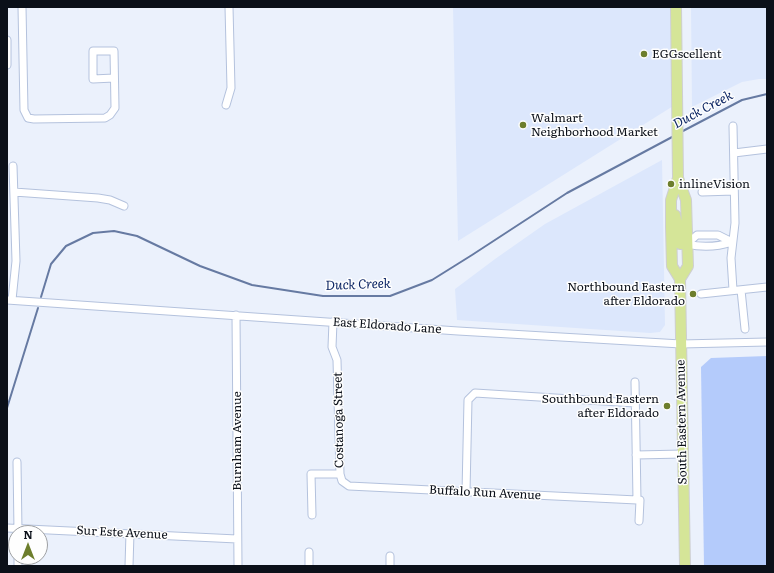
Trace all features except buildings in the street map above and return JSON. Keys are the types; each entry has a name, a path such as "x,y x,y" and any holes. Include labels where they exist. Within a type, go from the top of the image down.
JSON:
{"main road":[{"name":"South Eastern Avenue","path":"676,7 678,178 671,200 672,266 680,279 685,566"},
{"name":"South Eastern Avenue","path":"678,178 686,200 688,266 680,279"},
{"path":"671,200 678,227 679,242 680,244 687,244"}],"street":[{"path":"22,7 24,110 28,118 105,118 110,115 115,108 114,51 93,51 93,78 114,78"},
{"path":"226,105 231,88 229,7"},
{"path":"7,40 7,65"},
{"path":"733,126 734,223 731,258 745,329"},
{"path":"734,153 767,149"},
{"path":"9,300 16,261 13,166"},
{"path":"702,192 734,191"},
{"path":"14,192 98,198 110,200 124,206"},
{"path":"687,244 698,235 718,235 732,242"},
{"path":"687,244 697,246 718,246 732,242"},
{"path":"701,294 767,287"},
{"name":"East Eldorado Lane","path":"9,300 458,331 681,344 767,342"},
{"name":"Burnham Avenue","path":"236,315 238,566"},
{"name":"Costanoga Street","path":"312,515 311,474 340,474 337,360 332,347 333,322"},
{"path":"635,382 637,500 640,500 639,521"},
{"path":"466,492 468,400 475,393 636,403"},
{"path":"636,455 683,454"},
{"path":"17,462 18,525"},
{"name":"Buffalo Run Avenue","path":"340,474 342,481 349,486 637,500"},
{"name":"Sur Este Avenue","path":"48,532 130,533 237,539"},
{"path":"129,566 130,533"},
{"path":"309,552 309,566"},
{"path":"390,556 390,566"}],"shaded area":[{"path":"453,7 676,7 678,103 458,241"},
{"path":"691,7 767,7 767,79 742,82 692,107"},
{"path":"662,160 665,325 660,332 650,333 457,320 455,289 545,224"},
{"path":"767,356 767,566 704,566 701,367 711,358"}],"waterway":[{"name":"Duck Creek","path":"681,132 742,100 767,94"},
{"name":"Duck Creek","path":"41,297 51,264 66,246 93,233 114,231 137,236 200,266 252,285 323,296 390,296 432,280 567,193 674,136"},
{"name":"Duck Creek","path":"7,408 38,308"}],"place":[{"name":"EGGscellent","path":"644,54"},
{"name":"Walmart Neighborhood Market","path":"523,125"},
{"name":"inlineVision","path":"671,184"},
{"name":"Northbound Eastern after Eldorado","path":"693,294"},
{"name":"Southbound Eastern after Eldorado","path":"667,406"}]}
